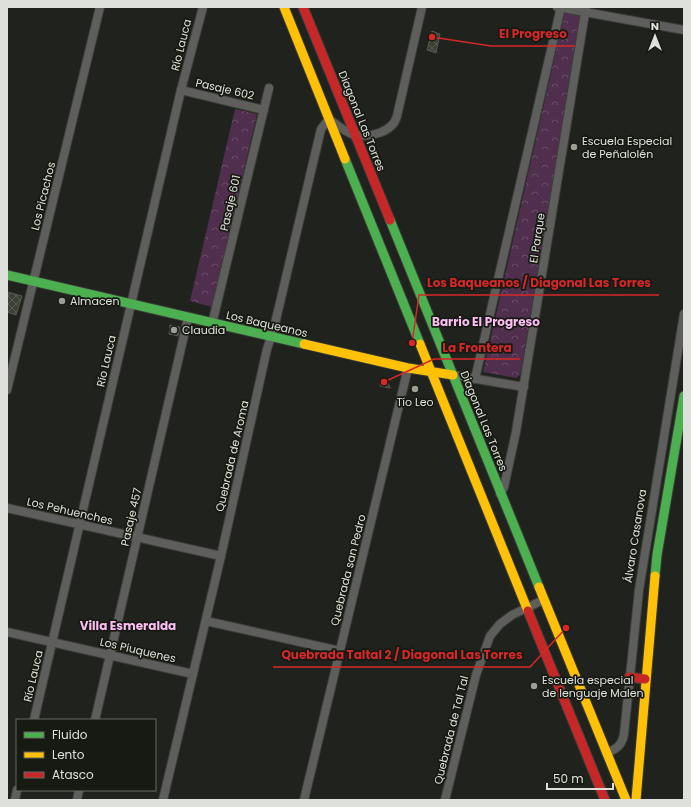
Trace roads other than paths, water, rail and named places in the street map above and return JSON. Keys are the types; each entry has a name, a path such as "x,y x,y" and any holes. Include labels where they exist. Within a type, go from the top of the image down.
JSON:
{"main road":[{"name":"Diagonal Las Torres","path":"303,7 543,600 626,800"},
{"path":"285,9 606,800"},
{"name":"Los Baqueanos","path":"7,275 212,324 408,368 453,375"},
{"path":"636,800 657,555 684,396"},
{"path":"629,677 646,679"}],"street":[{"name":"Los Picachos","path":"7,390 100,7"},
{"name":"Río Lauca","path":"34,719 181,90 202,7"},
{"path":"285,9 294,7"},
{"path":"329,119 354,135 383,131 396,121 422,7"},
{"path":"475,379 559,7 585,10 684,30"},
{"name":"El Parque","path":"500,494 506,480 524,386 585,10"},
{"name":"Pasaje 601","path":"212,324 269,88"},
{"name":"Pasaje 602","path":"181,90 264,110"},
{"name":"Quebrada de Aroma","path":"163,800 206,621 271,337 322,129 329,119"},
{"name":"Álvaro Casanova","path":"606,753 619,747 623,742 639,590 684,314"},
{"name":"Pasaje 457","path":"95,719 188,318"},
{"name":"Quebrada san Pedro","path":"304,800 408,368"},
{"name":"Los Baqueanos","path":"453,375 524,386"},
{"name":"Los Pehuenches","path":"7,508 221,556"},
{"name":"Quebrada de Tal Tal","path":"445,800 482,655 490,636 500,624 512,615 543,600"},
{"path":"206,621 340,651"},
{"name":"Los Piuquenes","path":"7,632 193,674"}],"place":[{"name":"El Progreso","path":"432,37"},
{"name":"Escuela Especial de Peñalolén","path":"574,147"},
{"name":"Almacen","path":"62,301"},
{"name":"Claudia","path":"174,330"},
{"name":"Los Baqueanos / Diagonal Las Torres","path":"412,343"},
{"name":"La Frontera","path":"384,382"},
{"name":"Tío Leo","path":"415,389"},
{"name":"Quebrada Taltal 2 / Diagonal Las Torres","path":"566,628"},
{"name":"Escuela especial de lenguaje Malen","path":"534,686"}],"district":[{"name":"Barrio El Progreso","path":"486,322"},
{"name":"Villa Esmeralda","path":"128,626"}]}
